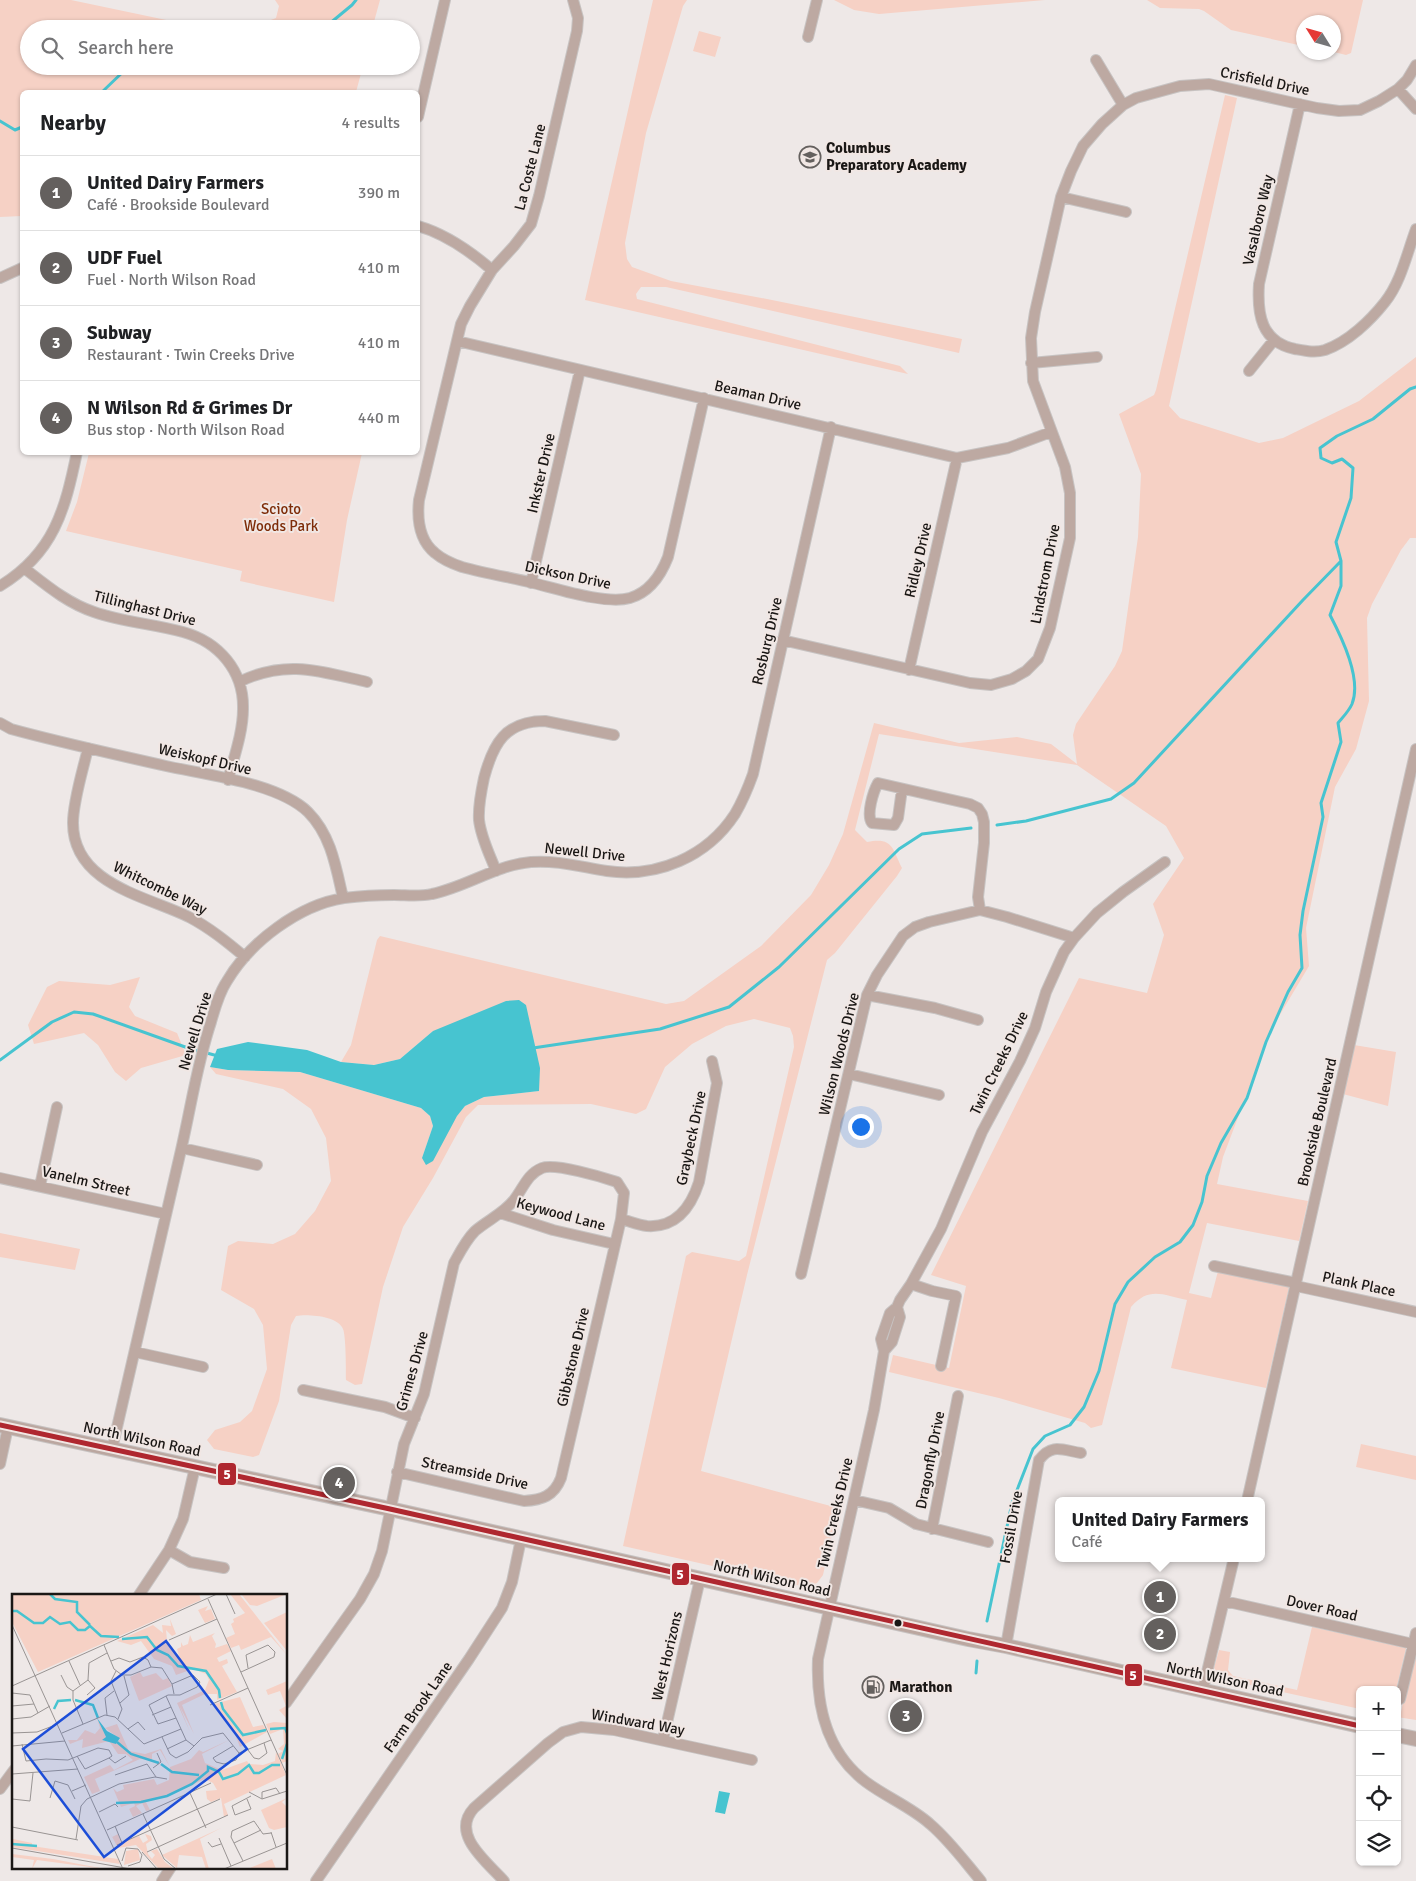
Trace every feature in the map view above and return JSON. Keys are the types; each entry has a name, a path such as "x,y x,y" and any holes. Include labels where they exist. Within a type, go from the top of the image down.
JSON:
{"main road":[{"name":"North Wilson Road","path":"4,1426 1006,1646 1356,1725"},
{"path":"1401,1736 1416,1739"}],"street":[{"path":"420,108 445,0"},
{"name":"La Coste Lane","path":"420,527 418,514 419,500 461,324 492,270 531,224 540,196 577,31 578,18 573,0"},
{"path":"808,37 817,0"},
{"path":"1096,60 1123,105"},
{"path":"1416,65 1407,80 1398,89 1416,109"},
{"name":"Crisfield Drive","path":"1123,105 1136,98 1180,86 1209,84 1339,111 1360,110 1398,89"},
{"name":"Vasalboro Way","path":"1274,340 1265,328 1257,305 1259,284 1300,104"},
{"name":"Lindstrom Drive","path":"782,640 970,684 991,685 1012,679 1026,671 1038,658 1050,628 1070,538 1070,493 1065,467 1033,381 1031,338 1061,197 1070,171 1083,146 1102,124 1123,105"},
{"path":"1061,197 1126,212"},
{"path":"420,227 435,231 472,254 492,270"},
{"path":"1249,371 1274,340 1288,348 1307,352 1326,350 1343,341 1370,318 1390,295 1416,229"},
{"path":"0,278 20,269"},
{"name":"Beaman Drive","path":"457,342 831,427 957,458 1008,448 1051,432"},
{"path":"1031,363 1097,357"},
{"name":"Inkster Drive","path":"531,582 580,370"},
{"name":"Dickson Drive","path":"420,527 425,542 434,552 447,561 460,566 602,599 630,598 644,592 654,583 668,557 704,398"},
{"name":"Rosburg Drive","path":"703,848 734,815 745,796 753,774 831,427"},
{"path":"0,586 24,568 45,544 56,526 65,506 76,455"},
{"name":"Ridley Drive","path":"909,670 957,458"},
{"name":"Tillinghast Drive","path":"24,568 59,595 95,612 183,632 212,644 228,661 239,682 243,710 228,780"},
{"path":"239,682 263,671 289,668 317,670 367,682"},
{"path":"496,871 482,832 479,806 488,763 496,744 516,727 535,721 545,721 614,735"},
{"name":"Weiskopf Drive","path":"0,723 11,729 274,791 290,798 310,814 320,827 330,846 343,898"},
{"name":"Whitcombe Way","path":"88,748 73,823 80,854 90,868 116,886 190,918 223,938 245,957"},
{"name":"Brookside Boulevard","path":"1248,1497 1415,756"},
{"path":"902,789 898,818 894,825 872,823 869,817 874,790 878,783 970,804 978,808 982,814 984,842 978,897 980,910"},
{"name":"Newell Drive","path":"112,1449 182,1148 200,1060 214,1010 226,981 265,936 315,906 343,898 431,894 470,882 496,871 530,862 560,862 626,873 648,871 665,868 682,861 703,848"},
{"name":"Twin Creeks Drive","path":"981,1881 941,1833 929,1822 867,1783 855,1772 830,1739 822,1719 817,1681 818,1659 854,1500 884,1351 892,1342 900,1317 897,1307 900,1300 911,1284 941,1229 982,1132 1020,1061 1038,1020 1046,992 1064,952 1074,938 1097,914 1123,892 1165,862"},
{"name":"Wilson Woods Drive","path":"801,1274 867,995 891,952 903,936 915,927 929,922 980,910 1074,938"},
{"path":"867,995 935,1008 978,1020"},
{"name":"Graybeck Drive","path":"621,1219 646,1226 660,1225 679,1217 694,1198 699,1182 718,1083 712,1060"},
{"path":"849,1074 939,1095"},
{"path":"40,1186 57,1107"},
{"path":"182,1148 257,1165"},
{"name":"Grimes Drive","path":"288,1700 360,1599 374,1574 382,1551 404,1444 424,1394 454,1263 464,1245 475,1231 500,1213 514,1199 533,1174 541,1168 552,1166 617,1182 624,1193 621,1219"},
{"name":"Vanelm Street","path":"0,1178 166,1214"},
{"name":"Keywood Lane","path":"500,1213 554,1230 614,1244"},
{"name":"Gibbstone Drive","path":"547,1497 555,1489 561,1478 621,1219"},
{"name":"Plank Place","path":"1214,1266 1416,1312"},
{"path":"911,1284 956,1296 941,1366"},
{"path":"135,1352 203,1367"},
{"path":"303,1390 385,1407 415,1418"},
{"name":"Dragonfly Drive","path":"932,1529 958,1396"},
{"path":"0,1464 4,1426"},
{"name":"Fossil Drive","path":"1006,1646 1036,1467 1039,1460 1048,1450 1054,1448 1081,1453"},
{"path":"140,1594 170,1550 183,1519 195,1467"},
{"name":"Streamside Drive","path":"397,1472 524,1502 547,1497"},
{"path":"854,1500 889,1508 916,1524 988,1542"},
{"name":"Farm Brook Lane","path":"316,1881 464,1667 502,1608 512,1582 521,1539"},
{"path":"170,1550 190,1562 224,1568"},
{"path":"1203,1690 1233,1562"},
{"name":"West Horizons","path":"663,1740 700,1579"},
{"name":"Dover Road","path":"1224,1601 1413,1644"},
{"path":"1401,1695 1416,1633"},
{"name":"Windward Way","path":"504,1881 473,1847 466,1835 465,1822 468,1814 563,1732 581,1728 614,1730 752,1760"},
{"path":"0,1789 12,1773"},
{"path":"162,1881 170,1868"}],"green space":[{"path":"0,0 71,0 166,20 20,20 20,75 361,75 357,90 20,90 20,216 0,217"},
{"path":"275,0 380,0 374,20 271,20 276,18 279,6"},
{"path":"653,0 687,0 683,6 646,133 625,243 627,259 632,267 671,281 962,339 959,353 666,287 641,287 636,294 637,299 900,366 908,374 585,300"},
{"path":"834,0 1045,0 879,14 854,10"},
{"path":"1147,0 1363,0 1351,53 1346,55 1341,54 1341,15 1296,15 1296,44 1231,30 1199,9 1160,8"},
{"path":"699,31 721,37 715,57 693,51"},
{"path":"1225,95 1237,98 1169,406 1180,418 1259,443 1283,438 1359,401 1416,357 1416,538 1410,538 1401,550 1372,604 1367,618 1369,701 1356,749 1335,787 1306,928 1309,966 1272,1028 1223,1157 1217,1184 1308,1201 1299,1241 1207,1223 1189,1293 1211,1298 1218,1271 1289,1287 1266,1388 1171,1368 1187,1300 1163,1294 1144,1296 1131,1307 1102,1425 1091,1428 1085,1423 999,1398 889,1372 893,1355 949,1368 966,1286 931,1275 1079,978 1147,993 1164,935 1153,904 1184,858 1166,826 1077,765 879,734 855,830 867,842 882,841 891,846 902,868 835,953 827,960 747,1275 701,1471 838,1508 823,1575 817,1583 806,1587 623,1546 686,1256 692,1252 739,1261 746,1256 794,1047 790,1028 754,1019 726,1026 692,1044 665,1067 646,1109 636,1114 591,1104 478,1105 466,1117 433,1178 403,1227 383,1287 362,1384 355,1385 346,1380 345,1338 340,1325 335,1321 322,1317 296,1316 291,1325 279,1401 259,1455 253,1457 214,1449 207,1440 215,1430 240,1422 252,1411 267,1369 263,1325 254,1309 221,1290 228,1246 238,1241 273,1244 295,1234 315,1211 331,1181 326,1138 311,1109 283,1089 216,1074 210,1067 228,1070 300,1072 421,1108 430,1116 433,1126 422,1158 465,1106 484,1097 539,1091 433,1031 400,1059 374,1065 341,1062 351,1045 377,940 380,936 666,1004 684,1001 761,946 811,895 829,865 843,834 874,723 959,743 1017,737 1051,744 1077,764 1073,735 1076,724 1115,666 1122,651 1138,537 1141,474 1119,414 1154,395 1156,390"},
{"name":"Scioto Woods Park","path":"89,455 362,455 347,520 334,602 240,581 242,571 66,531 77,502"},
{"path":"140,977 129,1007 135,1016 177,1033 186,1055 141,1068 126,1081 115,1072 98,1045 84,1033 34,1044 28,1025 47,987 59,981 110,985"},
{"path":"1354,1045 1396,1052 1388,1106 1343,1094"},
{"path":"0,1233 80,1249 75,1270 0,1257"},
{"path":"1361,1444 1416,1456 1416,1480 1356,1467"},
{"path":"1312,1627 1406,1648 1397,1686 1356,1686 1356,1708 1223,1679 1214,1668 1219,1650 1230,1652 1228,1670 1233,1676 1297,1690"},
{"path":"1416,1644 1416,1720 1401,1718"}],"water":[{"path":"519,1000 526,1005 540,1068 539,1091 484,1097 465,1106 457,1116 433,1161 426,1165 422,1158 433,1126 430,1116 421,1108 300,1072 228,1070 210,1067 217,1049 248,1042 307,1050 341,1062 374,1065 400,1059 433,1031 506,1001"},
{"path":"719,1791 730,1793 725,1814 715,1812"}],"waterway":[{"path":"334,20 356,0"},
{"path":"104,90 120,75"},
{"path":"0,121 15,130 20,128"},
{"path":"987,1621 1012,1503 1033,1449 1045,1436 1070,1425 1084,1407 1099,1371 1115,1304 1128,1282 1155,1257 1180,1242 1193,1225 1202,1202 1207,1176 1221,1143 1247,1098 1266,1042 1288,992 1302,968 1300,935 1303,911 1323,817 1321,803 1341,742 1338,723 1351,707 1354,694 1353,671 1340,635 1330,615 1341,586 1341,561 1336,542 1351,498 1353,468 1342,459 1332,463 1321,458 1320,448 1337,436 1373,419 1410,389 1416,387"},
{"path":"997,825 1026,821 1111,799 1134,783 1341,561"},
{"path":"533,1048 660,1029 729,1007 779,967 899,849 922,834 971,828"},
{"path":"0,1060 52,1022 74,1012 93,1014 188,1048 218,1056"},
{"path":"976,1673 977,1661"}],"transit line":[{"name":"5","path":"0,1425 390,1509 1356,1725"}],"place":[{"name":"Columbus Preparatory Academy","path":"810,157"},
{"name":"N Wilson Rd & Grimes Dr","path":"339,1483"},
{"name":"United Dairy Farmers","path":"1160,1597"},
{"name":"UDF Fuel","path":"1160,1634"},
{"name":"Marathon","path":"873,1687"},
{"name":"Subway","path":"906,1716"}]}
